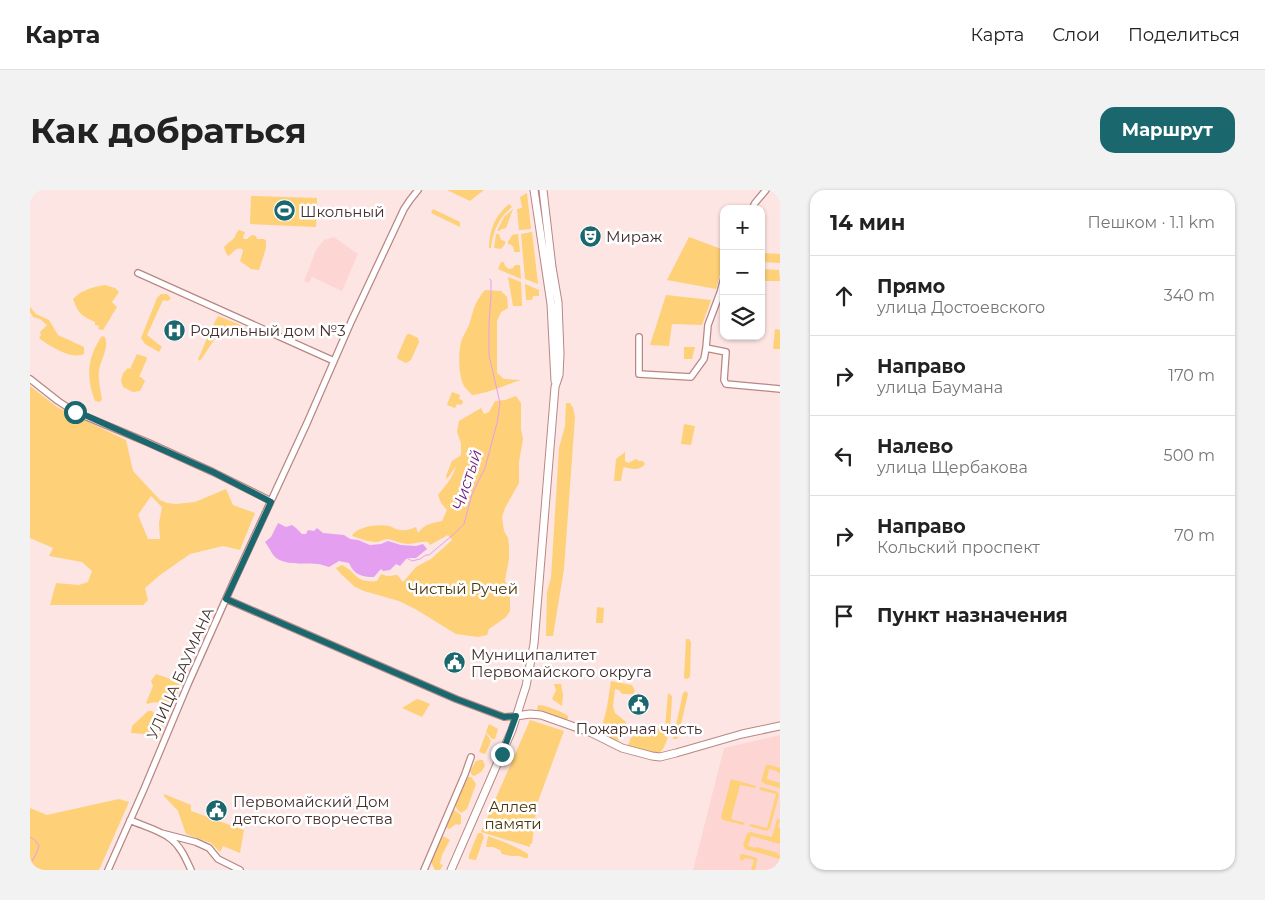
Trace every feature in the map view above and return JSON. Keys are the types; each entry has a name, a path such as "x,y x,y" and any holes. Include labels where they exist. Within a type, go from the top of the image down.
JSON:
{"main road":[{"path":"534,190 557,353"},
{"path":"451,870 502,754 516,716 526,686 534,643 556,387 557,353 558,302 543,190"},
{"path":"516,716 541,715 592,733 622,748 660,757 742,734 780,726"}],"street":[{"name":"УЛИЦА БАУМАНА","path":"108,870 226,599 351,322 404,209 418,190"},
{"path":"754,205 766,190"},
{"path":"138,273 334,361"},
{"path":"639,337 639,374 691,377 704,359 708,325 720,290"},
{"path":"706,348 726,352 724,380 726,384 780,389"},
{"path":"30,379 75,412 213,472 271,502"},
{"path":"226,599 456,699 504,717 516,716"},
{"path":"424,870 471,757"},
{"path":"130,820 162,833 196,842 209,848 218,859 240,870"},
{"path":"162,833 179,847 191,870"}],"shaded area":[{"path":"334,237 358,254 342,291 312,277 309,283 304,281 316,250 324,240"},
{"path":"278,523 286,527 292,525 302,534 306,534 308,530 314,531 317,528 323,533 344,535 350,539 370,545 388,541 401,545 416,546 423,544 427,549 416,558 407,558 400,566 396,564 390,570 383,571 381,569 374,577 366,577 356,573 349,563 339,561 329,567 318,564 288,563 278,559 265,542 271,537"},
{"path":"780,735 780,870 693,870 724,748"}],"green space":[{"path":"447,190 484,190 470,201"},
{"path":"527,193 531,229 519,230 517,209 522,208 520,197"},
{"name":"Школьный","path":"251,196 317,198 316,227 250,224"},
{"path":"509,204 512,207 500,221 493,236 491,248 489,248 490,235 494,224"},
{"path":"433,209 460,222 460,227 431,213"},
{"path":"513,209 506,228 497,231 504,217"},
{"path":"239,230 245,232 244,239 252,235 256,236 257,239 264,239 266,241 266,248 259,270 251,269 240,261 242,249 236,250 228,256 226,253 224,247"},
{"path":"532,232 538,284 525,279 521,234"},
{"path":"496,234 499,234 501,240 505,241 501,249 494,248"},
{"path":"518,234 520,252 514,252 513,247 508,244 508,241 512,235"},
{"path":"689,237 720,249 720,274 716,289 667,280"},
{"path":"765,253 780,254 780,263 765,262"},
{"path":"501,262 504,262 505,266 509,269 515,265 520,265 521,279 498,269"},
{"path":"765,269 779,270 780,281 765,281"},
{"path":"508,277 521,282 522,306 513,306"},
{"path":"525,284 539,290 539,296 533,296 532,300 526,300"},
{"path":"105,285 115,288 119,292 112,302 117,307 103,330 98,329 99,326 95,325 95,322 81,314 73,299 88,289"},
{"path":"485,290 501,291 507,297 508,308 501,312 497,321 497,373 504,379 521,380 472,395 462,381 459,362 460,349 475,306"},
{"path":"161,294 167,294 171,298 168,301 163,300 147,335 162,347 159,352 145,344 141,338 157,298"},
{"path":"666,295 711,300 702,325 672,324 669,346 650,345"},
{"path":"30,307 36,314 49,320 58,335 84,347 84,354 67,354 39,338 40,332 47,325 40,319 33,317"},
{"path":"218,316 243,326 252,333 249,338 222,328 200,361 198,359"},
{"path":"775,329 780,330 780,349 773,349"},
{"path":"408,334 418,338 419,342 411,360 406,363 397,357"},
{"path":"102,336 105,337 106,346 99,370 102,399 100,402 95,401 89,376 93,352"},
{"path":"684,347 695,347 692,359 684,359"},
{"path":"137,354 147,359 139,377 145,381 140,391 133,392 123,387 121,381 123,373 128,368 130,369"},
{"path":"30,386 57,407 126,440 133,471 160,500 176,504 195,502 226,489 233,505 255,513 240,550 223,546 190,554 145,588 148,600 143,605 50,605 56,583 79,585 88,582 92,571 82,562 49,556 53,548 30,538","holes":["151,496 162,507 159,523 160,539 148,539 138,515"]},
{"path":"452,392 460,395 459,399 463,402 461,405 457,404 455,408 447,405"},
{"name":"Чистый Ручей","path":"516,396 521,403 523,439 519,462 519,483 502,517 509,545 509,559 505,580 510,596 510,611 506,617 489,629 487,635 478,637 456,634 399,601 355,587 336,568 342,565 364,580 377,581 381,574 388,576 396,575 403,582 416,567 431,559 452,540 448,535 430,545 428,542 405,544 388,539 373,542 352,536 363,528 380,525 389,526 397,530 408,530 416,527 418,533 431,523 442,521 447,510 441,503 438,495 455,470 456,466 447,479 446,476 452,461 461,454 461,443 457,432 459,421 481,408 484,414 489,412 495,401"},
{"path":"566,403 570,403 575,417 564,569 553,636 546,636 547,592 551,578 559,448 565,426"},
{"path":"684,424 695,426 691,445 681,444"},
{"path":"625,452 625,461 628,463 636,459 643,461 645,464 638,469 624,467 621,481 614,481 616,459"},
{"path":"597,607 604,608 603,623 596,623"},
{"path":"686,639 689,639 691,642 690,677 687,679 684,678"},
{"path":"156,674 179,682 180,686 172,708 159,703 146,703 153,686 151,681"},
{"path":"611,681 632,685 635,691 633,694 622,694 619,690 615,689 613,706 615,713 626,722 626,728 621,739 616,741 601,731"},
{"path":"554,684 561,684 562,706 552,699 556,690"},
{"path":"686,691 688,694 678,737 673,739 683,693"},
{"path":"668,693 672,696 671,710 669,730 664,747 654,755 627,747 631,738 640,728 665,728"},
{"path":"418,699 430,704 422,717 402,708"},
{"path":"538,705 561,712 568,716 568,719 564,720 537,710"},
{"path":"148,711 152,711 159,717 166,716 167,719 159,738 131,733 132,726"},
{"name":"Аллея памяти","path":"530,720 564,731 537,804 530,847 481,832"},
{"path":"489,724 498,729 495,739 492,739 486,732"},
{"path":"486,733 491,741 485,754 479,752"},
{"path":"483,760 485,766 481,772 474,776 470,771 476,761"},
{"path":"766,765 780,768 780,773 769,769 767,779 780,783 780,788 761,781"},
{"path":"468,777 471,777 476,784 467,809 461,813 455,805"},
{"path":"731,779 756,786 755,788 740,785 731,819 745,823 744,825 723,820 721,817"},
{"path":"759,788 778,792 779,795 770,828 767,831 749,826 751,824 767,828 776,794 760,790"},
{"path":"164,794 191,805 191,811 244,830 240,853 223,846 220,852 211,843 186,834 178,811"},
{"path":"119,799 129,802 99,870 30,870 30,808 47,815"},
{"path":"453,809 461,815 461,823 449,829 446,827"},
{"path":"777,819 780,820 778,827 780,828 780,844 751,836 748,846 778,853 780,859 745,849 743,845 747,834 750,832 772,837"},
{"path":"478,833 482,833 484,837 476,860 469,859 469,855"},
{"path":"441,835 450,840 442,855 440,864 443,865 440,870 435,870 430,860 437,848"},
{"path":"488,836 523,851 528,854 528,858 502,854 500,850 486,847"},
{"path":"743,854 757,858 755,870 751,870 754,860 744,858 743,861 740,860 740,855"}],"waterway":[{"name":"Чистый","path":"407,558 412,561 429,555 464,524 472,494 485,468 497,423 500,403 489,355 490,279"},
{"path":"30,837 39,846 30,865"}],"place":[{"name":"Школьный","path":"284,211"},
{"name":"Мираж","path":"590,236"},
{"name":"Родильный дом №3","path":"174,330"},
{"name":"Муниципалитет Первомайского округа","path":"455,663"},
{"name":"Пожарная часть","path":"639,705"},
{"name":"Первомайский Дом детского творчества","path":"217,810"}],"route":[{"path":"75,412 213,472 271,502 226,599 456,699 504,717 516,716 502,754"}]}
